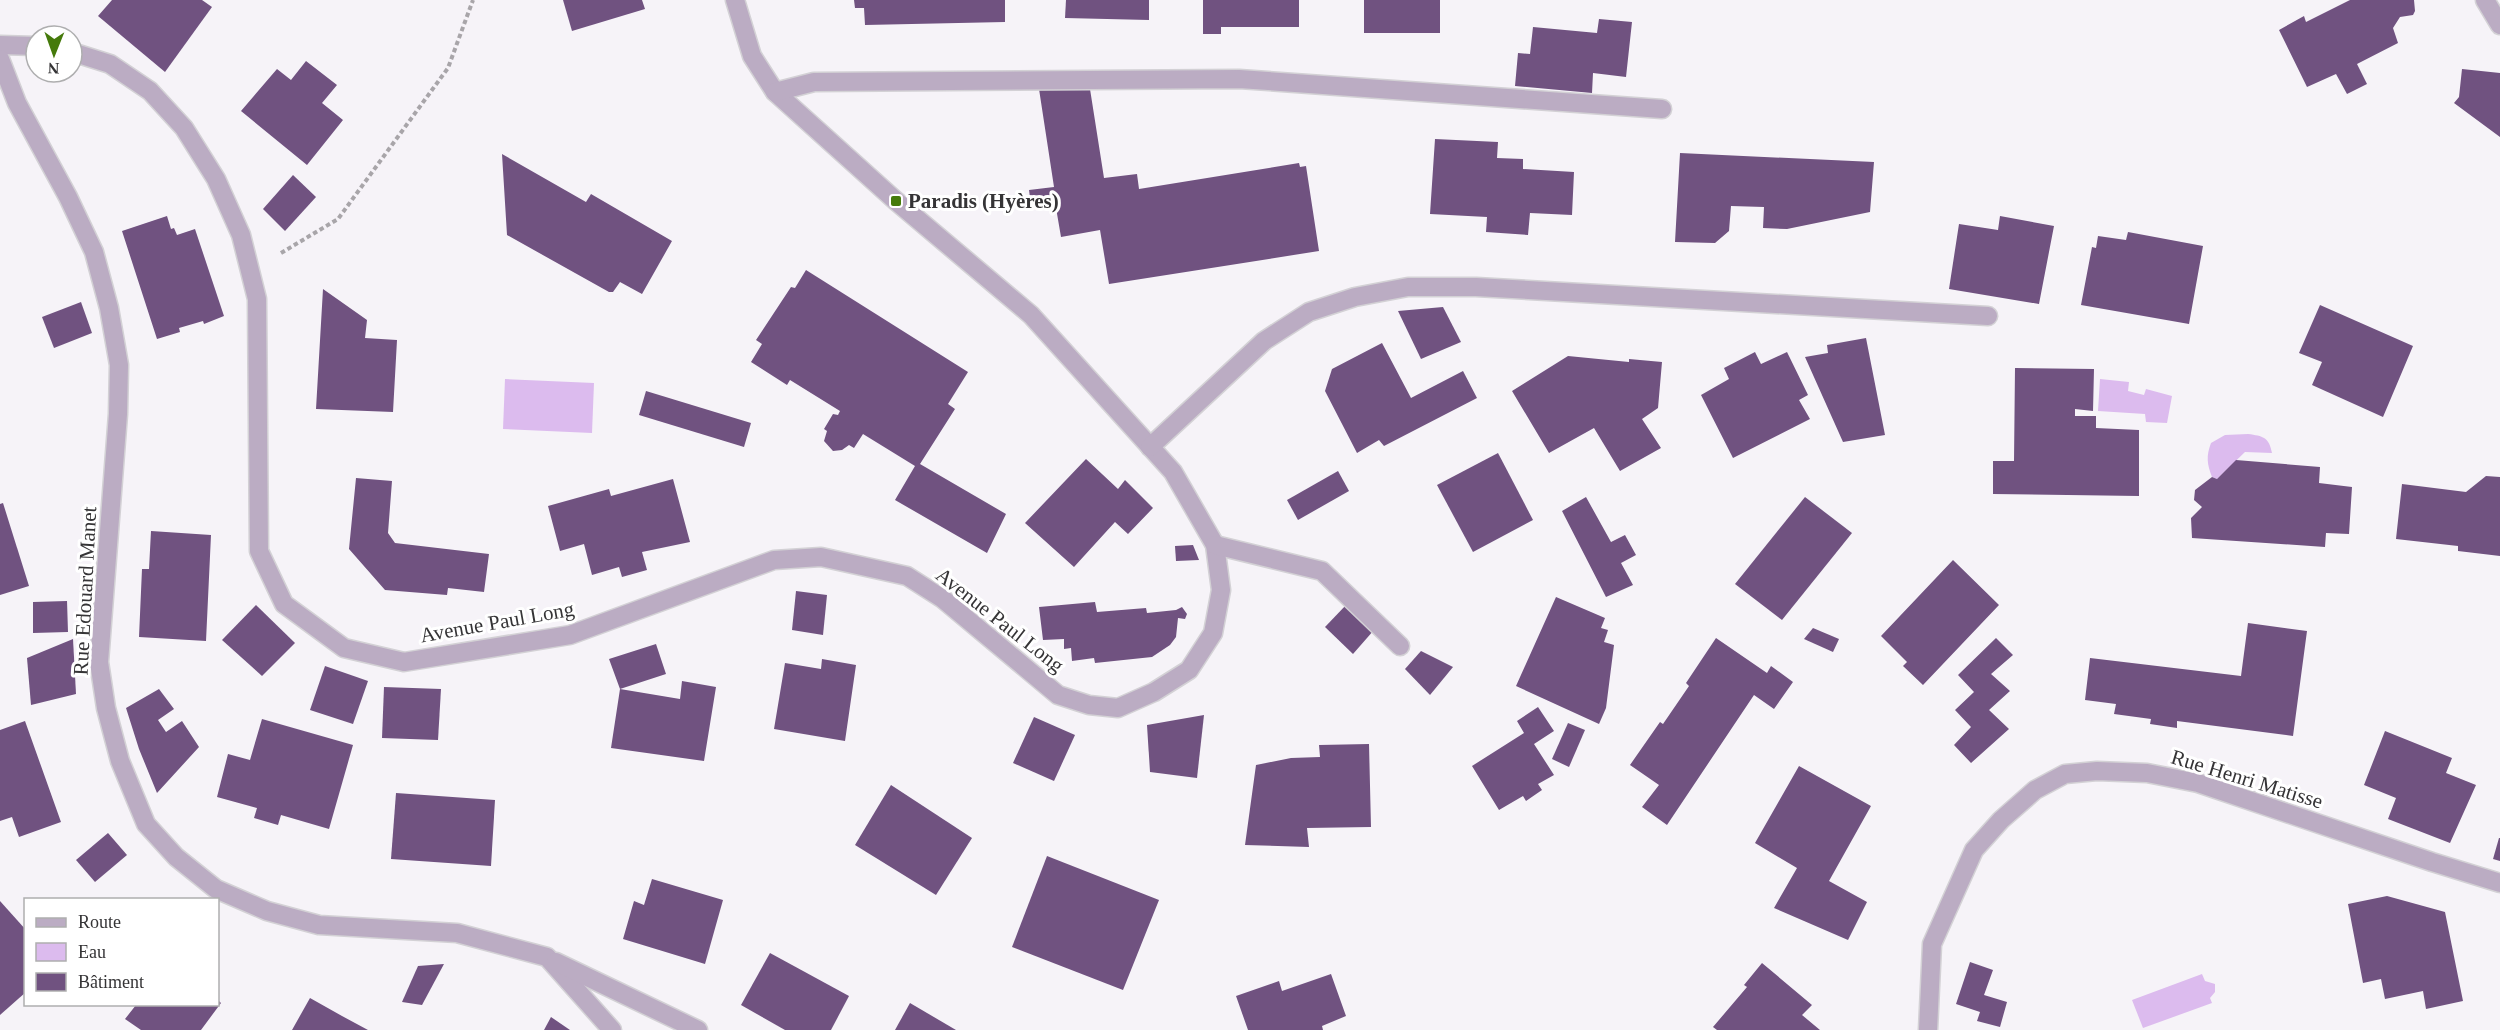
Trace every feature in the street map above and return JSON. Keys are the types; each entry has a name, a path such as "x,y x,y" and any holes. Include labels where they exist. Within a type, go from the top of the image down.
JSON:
{"street":[{"name":"Avenue Paul Long","path":"84,56 110,64 150,91 184,128 216,179 241,235 257,299 259,551 284,604 344,648 404,662 570,635 774,560 821,557 907,576 943,599 1058,695 1089,705 1118,708 1154,692 1190,670 1213,633 1221,590 1215,545 1173,472 1031,315 896,201 775,92 752,56 735,0"},
{"path":"2485,0 2500,25"},
{"path":"0,45 24,46"},
{"name":"Rue Edouard Manet","path":"0,59 16,103 68,197 94,252 109,308 119,364 118,414 99,662 106,708 120,761 146,824 176,857 216,889 267,911 319,925 457,933 547,957"},
{"path":"775,92 814,82 1239,79 1662,109"},
{"path":"1150,447 1264,341 1309,312 1355,297 1408,287 1476,287 1988,316"},
{"path":"1215,545 1322,571 1400,646"},
{"name":"Rue Henri Matisse","path":"1928,1030 1932,944 1974,850 2001,820 2035,790 2065,774 2097,771 2147,773 2198,783 2500,883"},
{"path":"547,957 612,1030"},
{"path":"547,957 698,1030"}],"path":[{"path":"251,272 338,219 448,68 473,0"}],"water":[{"path":"505,379 594,383 592,433 503,429"},
{"path":"2100,379 2129,382 2128,391 2144,395 2146,389 2172,396 2167,423 2146,422 2145,414 2098,411"},
{"path":"2248,434 2267,440 2272,453 2245,452 2217,479 2212,477 2208,460 2211,443 2225,435"},
{"path":"2202,974 2205,981 2215,984 2215,992 2210,998 2212,1003 2143,1028 2132,1000"}],"building":[{"path":"112,0 202,0 212,7 165,72 98,16"},
{"path":"563,0 642,0 645,9 572,31"},
{"path":"854,0 1005,0 1005,22 865,25 864,8 855,8"},
{"path":"1066,0 1149,0 1149,20 1065,18"},
{"path":"1203,0 1299,0 1299,27 1221,27 1221,34 1203,34"},
{"path":"1364,0 1440,0 1440,33 1364,33"},
{"path":"2350,0 2414,0 2415,11 2413,15 2400,17 2393,28 2398,43 2357,64 2367,84 2347,94 2336,74 2307,87 2279,30 2304,16 2306,22"},
{"path":"1599,19 1632,22 1626,77 1593,73 1592,93 1515,86 1518,53 1530,54 1533,27 1597,33"},
{"path":"306,61 337,85 322,103 343,120 307,165 241,111 277,69 291,80"},
{"path":"2462,69 2500,73 2500,137 2454,103 2459,97"},
{"path":"1039,89 1090,89 1104,178 1137,174 1139,189 1299,163 1300,167 1306,166 1319,251 1109,284 1100,230 1061,237 1055,202 1031,205 1029,190 1054,187"},
{"path":"1435,139 1498,142 1497,158 1523,159 1523,169 1574,172 1572,215 1530,213 1528,235 1486,232 1487,217 1430,214"},
{"path":"1680,153 1874,162 1870,212 1787,229 1763,228 1764,207 1731,206 1729,231 1715,243 1675,242"},
{"path":"502,154 586,202 591,194 672,241 642,294 620,282 613,292 609,292 507,235"},
{"path":"293,175 316,197 285,231 263,209"},
{"path":"167,216 171,229 174,228 177,235 195,229 224,316 204,324 203,321 179,328 180,332 157,339 122,231"},
{"path":"2000,216 2054,226 2039,304 1949,289 1959,224 1998,230"},
{"path":"2128,232 2203,246 2189,324 2081,305 2092,247 2096,248 2098,236 2126,240"},
{"path":"806,270 968,372 948,404 955,409 920,464 1006,514 987,553 895,500 915,466 863,434 854,448 849,445 842,450 833,451 824,441 827,431 824,429 833,414 838,415 840,411 790,380 787,385 751,362 762,344 756,340 791,287 795,288"},
{"path":"323,289 367,320 365,338 397,340 393,412 316,409"},
{"path":"81,302 92,333 54,348 42,317"},
{"path":"2320,305 2413,346 2383,417 2312,385 2322,362 2299,353"},
{"path":"1443,307 1461,342 1421,359 1398,311"},
{"path":"1866,338 1885,435 1843,442 1805,357 1828,353 1827,345"},
{"path":"1382,343 1411,398 1463,371 1477,398 1384,446 1379,440 1357,453 1325,391 1332,369"},
{"path":"1755,352 1761,364 1787,352 1808,395 1799,400 1810,419 1733,458 1701,395 1729,379 1724,368"},
{"path":"1568,356 1629,362 1629,359 1662,362 1658,408 1642,419 1661,448 1620,471 1594,428 1549,453 1512,391"},
{"path":"2015,368 2094,369 2093,411 2075,409 2075,416 2096,416 2096,428 2139,430 2139,496 1993,494 1993,461 2014,461"},
{"path":"646,391 751,423 744,447 639,415"},
{"path":"1498,453 1533,520 1473,552 1437,485"},
{"path":"1086,459 1118,489 1125,480 1153,508 1128,534 1115,522 1074,567 1025,523"},
{"path":"2236,460 2320,467 2319,483 2352,487 2349,534 2326,533 2325,547 2192,538 2191,518 2202,507 2194,500 2195,490 2212,477 2217,479"},
{"path":"1338,471 1349,491 1298,520 1287,500"},
{"path":"2486,476 2500,477 2500,556 2458,551 2458,546 2396,539 2402,484 2466,492"},
{"path":"356,478 392,481 388,533 395,543 489,554 484,592 448,588 447,595 385,590 349,549"},
{"path":"673,479 690,542 642,552 647,570 622,577 619,567 592,575 584,544 560,551 548,506 609,489 611,496"},
{"path":"1586,497 1611,542 1625,535 1636,555 1621,563 1633,585 1606,597 1562,511"},
{"path":"1805,497 1852,533 1782,620 1735,584"},
{"path":"3,503 29,586 0,595 0,504"},
{"path":"151,531 211,535 206,641 139,637 142,569 149,569"},
{"path":"1193,545 1199,560 1176,561 1175,546"},
{"path":"1953,560 1999,605 1923,685 1903,666 1907,662 1881,636"},
{"path":"796,591 827,595 823,635 792,630"},
{"path":"1556,597 1605,618 1601,628 1608,630 1604,642 1614,645 1606,708 1599,724 1516,686"},
{"path":"67,601 68,632 33,633 33,602"},
{"path":"1095,602 1097,612 1146,608 1147,613 1176,610 1182,607 1187,614 1185,619 1178,618 1176,637 1170,645 1152,657 1095,663 1094,658 1072,661 1071,648 1064,649 1064,639 1043,640 1039,607"},
{"path":"1347,604 1374,630 1353,654 1325,627"},
{"path":"256,605 295,643 262,676 222,640"},
{"path":"2248,623 2307,631 2293,736 2177,721 2177,728 2150,724 2151,719 2114,714 2116,704 2085,700 2090,658 2241,676"},
{"path":"1813,628 1839,639 1833,652 1804,639"},
{"path":"1716,638 1767,673 1771,666 1793,682 1774,709 1754,695 1667,825 1642,807 1659,785 1630,765 1660,722 1663,724 1689,686 1686,683"},
{"path":"1996,638 2013,655 1991,674 2010,691 1989,710 2009,729 1971,763 1954,745 1971,727 1955,710 1974,692 1958,675"},
{"path":"73,639 76,694 31,705 27,658"},
{"path":"656,644 666,674 620,689 609,659"},
{"path":"1421,651 1453,667 1430,695 1405,669"},
{"path":"822,659 856,665 845,741 774,729 785,663 821,669"},
{"path":"325,666 368,681 353,724 310,710"},
{"path":"682,681 716,687 704,761 611,748 620,689 680,699"},
{"path":"384,687 441,689 438,740 382,738"},
{"path":"159,689 174,709 158,720 166,732 182,721 199,747 157,793 139,749 126,708"},
{"path":"1538,707 1554,731 1534,744 1554,775 1538,784 1542,790 1526,801 1523,796 1499,810 1472,766 1524,733 1517,721"},
{"path":"1204,715 1197,778 1150,772 1147,725"},
{"path":"1034,717 1075,735 1054,781 1013,763"},
{"path":"262,719 353,745 329,829 281,815 278,825 254,818 257,808 217,797 228,754 250,760"},
{"path":"25,721 61,822 19,837 12,817 0,821 0,730"},
{"path":"1568,723 1585,730 1569,767 1552,759"},
{"path":"2385,731 2452,758 2446,773 2476,785 2450,843 2388,819 2396,798 2364,785"},
{"path":"1369,744 1371,827 1307,828 1309,847 1245,845 1256,765 1291,758 1320,757 1319,745"},
{"path":"1799,766 1871,806 1829,881 1867,902 1848,940 1774,908 1797,868 1755,843"},
{"path":"891,785 972,838 936,895 855,845"},
{"path":"396,793 495,800 491,866 391,859"},
{"path":"108,833 127,855 95,882 76,860"},
{"path":"2500,838 2500,861 2493,859"},
{"path":"1047,856 1159,900 1123,990 1012,947"},
{"path":"652,879 723,900 705,964 623,939 634,901 644,905"},
{"path":"2387,896 2445,912 2463,1001 2426,1009 2423,991 2385,999 2381,979 2363,983 2348,904"},
{"path":"0,901 24,928 24,994 0,1015"},
{"path":"770,953 849,996 831,1030 785,1030 741,1005"},
{"path":"1970,962 1993,970 1984,995 2007,1002 2000,1027 1977,1021 1980,1012 1956,1004"},
{"path":"1762,963 1812,1005 1802,1015 1820,1030 1717,1030 1713,1027 1747,987 1744,985"},
{"path":"444,964 422,1005 402,1002 418,966"},
{"path":"1331,974 1346,1016 1322,1026 1323,1030 1248,1030 1236,996 1279,981 1282,991"},
{"path":"310,998 342,1016 368,1030 292,1030"},
{"path":"910,1003 956,1030 895,1030"},
{"path":"135,1006 219,1006 201,1030 141,1030 125,1019"},
{"path":"551,1017 570,1030 544,1030"}],"place":[{"name":"Paradis (Hyères)","path":"896,201"}]}
